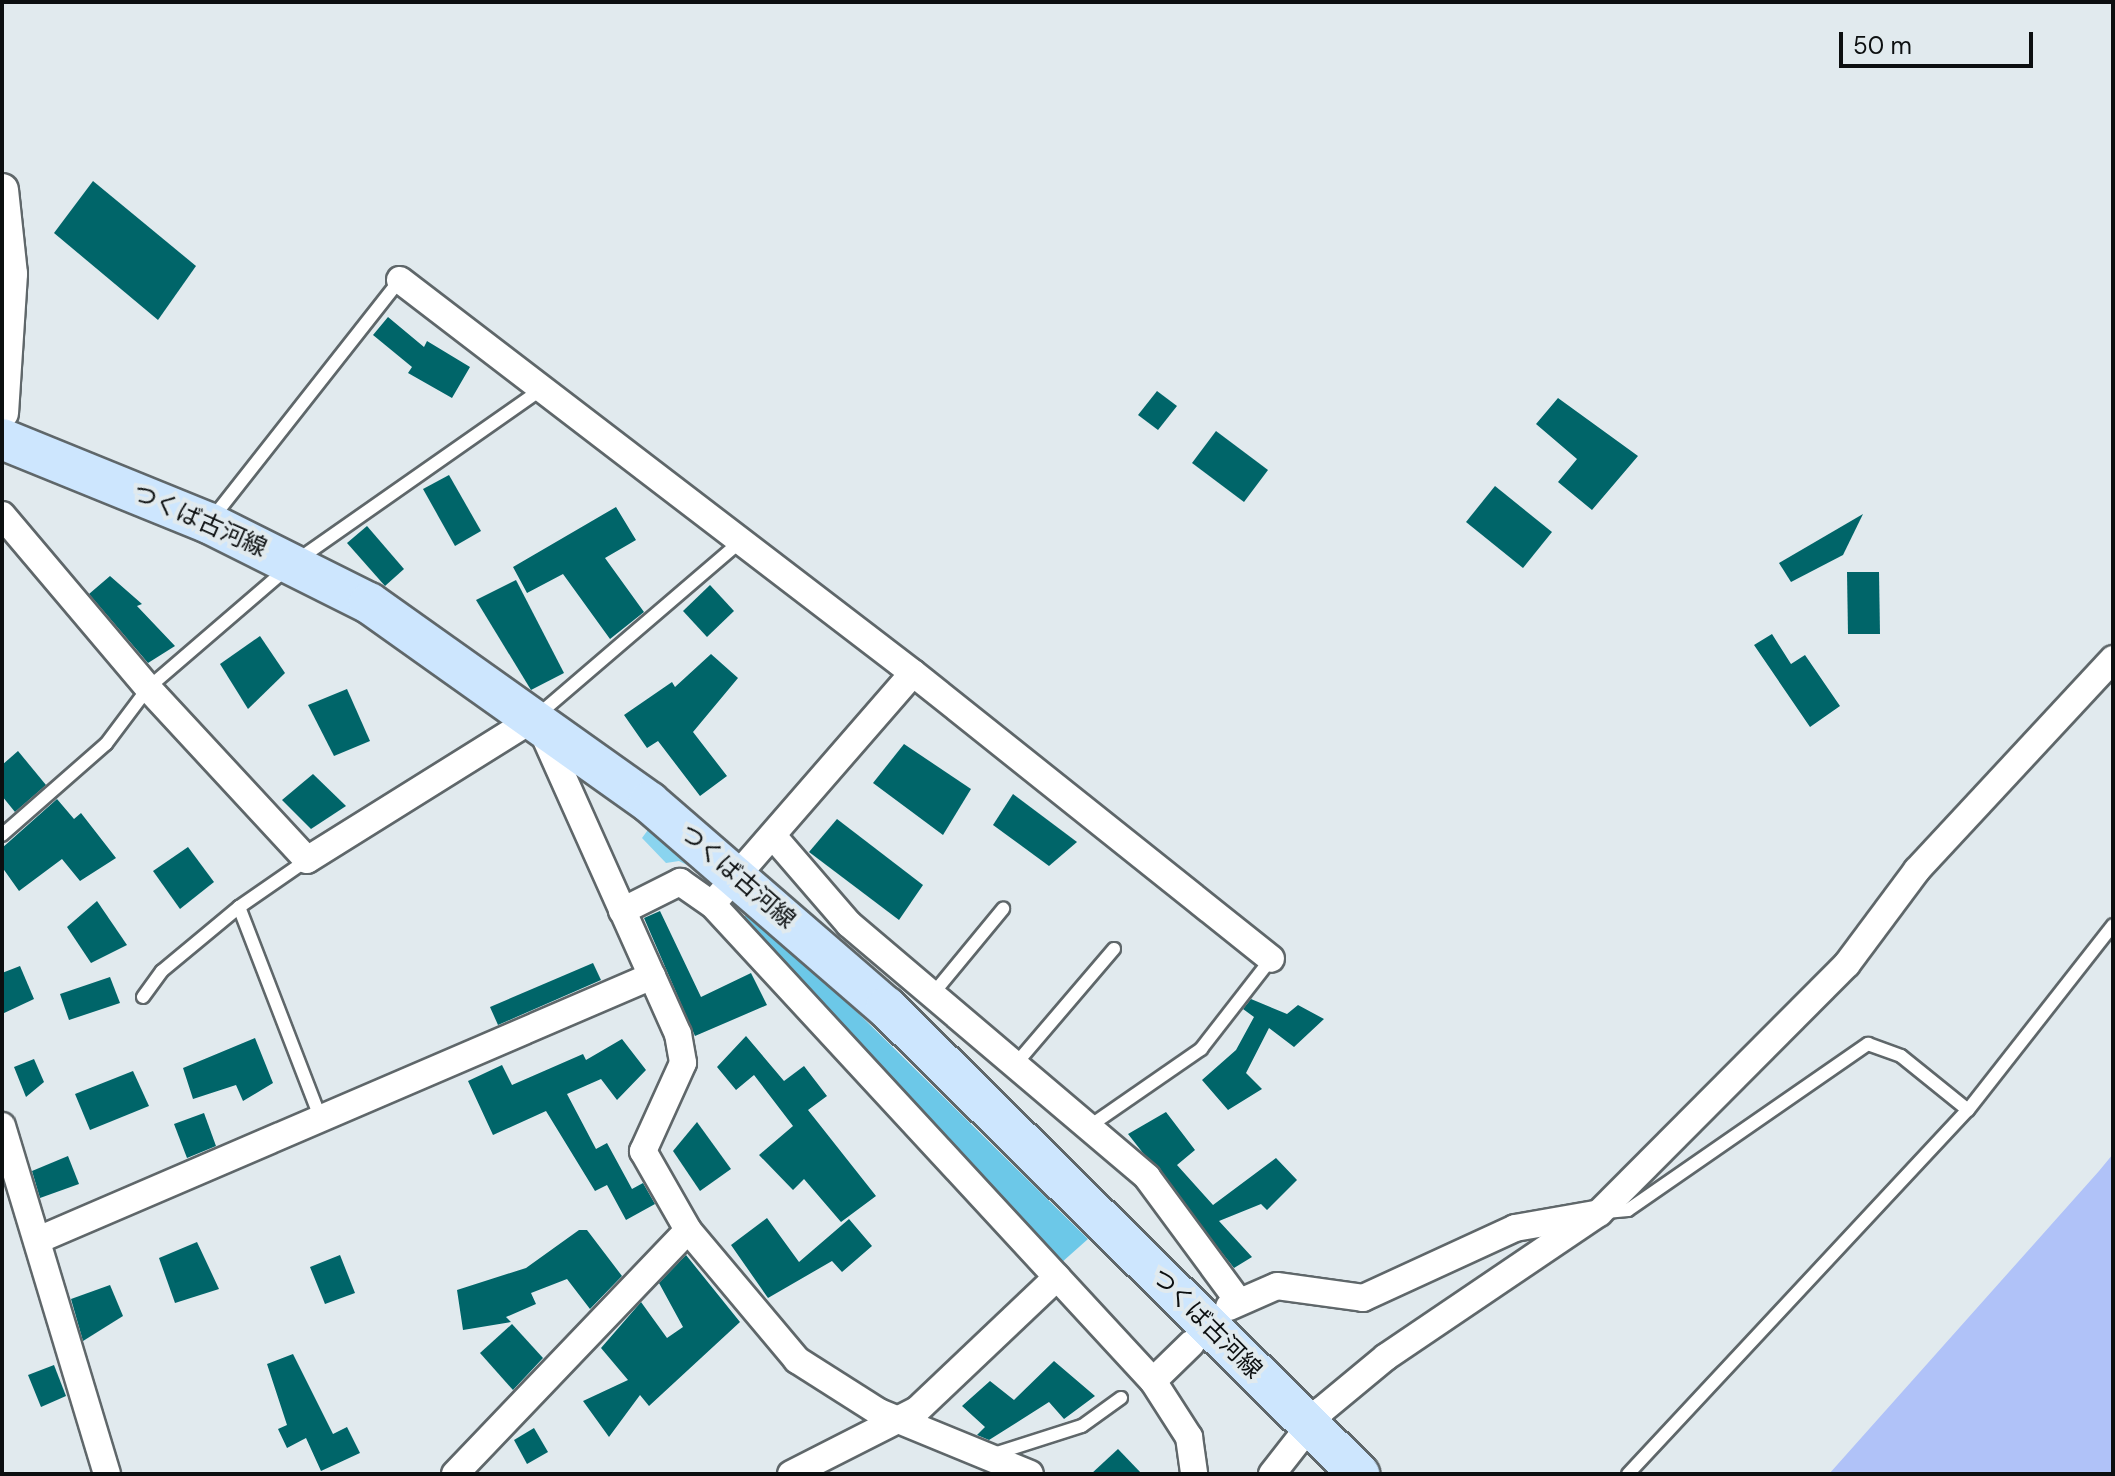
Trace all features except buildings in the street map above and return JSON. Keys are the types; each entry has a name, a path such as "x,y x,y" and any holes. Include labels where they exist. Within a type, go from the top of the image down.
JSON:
{"main road":[{"name":"つくば古河線","path":"2,439 209,523 295,562 442,650 536,717 736,873 886,1007 1352,1467"}],"street":[{"path":"2,190 11,274 2,413"},
{"path":"400,280 913,673 1271,959"},
{"path":"2,515 148,688 307,860 536,717 678,1034 683,1063 643,1151 688,1230 777,1342 837,1387 900,1420 1030,1474"},
{"path":"1272,1474 1310,1424 1386,1357 1599,1213 1847,964 1917,870 2113,659"},
{"path":"712,904 913,673"},
{"path":"773,836 849,924 1147,1177 1233,1303 1277,1286 1363,1298 1515,1228 1599,1213"},
{"path":"622,911 680,882 712,904 1153,1381 1189,1437 1194,1474"},
{"path":"38,1240 652,976"},
{"path":"2,1126 105,1474"},
{"path":"455,1474 688,1230"},
{"path":"791,1474 900,1420 1057,1277"},
{"path":"1153,1381 1191,1344"}],"lane":[{"path":"209,523 400,280"},
{"path":"2,835 97,753 148,688 295,562 542,389"},
{"path":"536,717 741,541"},
{"path":"143,997 162,971 239,907 307,860"},
{"path":"239,907 321,1120"},
{"path":"932,995 1003,909"},
{"path":"1628,1474 1968,1110 2113,925"},
{"path":"1014,1066 1114,949"},
{"path":"1086,1128 1201,1049 1271,959"},
{"path":"1599,1213 1628,1210 1868,1044 1901,1056 1968,1110"},
{"path":"989,1456 1082,1426 1121,1398"}],"shaded area":[{"path":"653,823 707,875 679,861 666,863 642,838"},
{"path":"748,914 857,1012 1088,1239 1061,1263 739,919"},
{"path":"2113,1154 2113,1474 1829,1474 2099,1171"}]}
